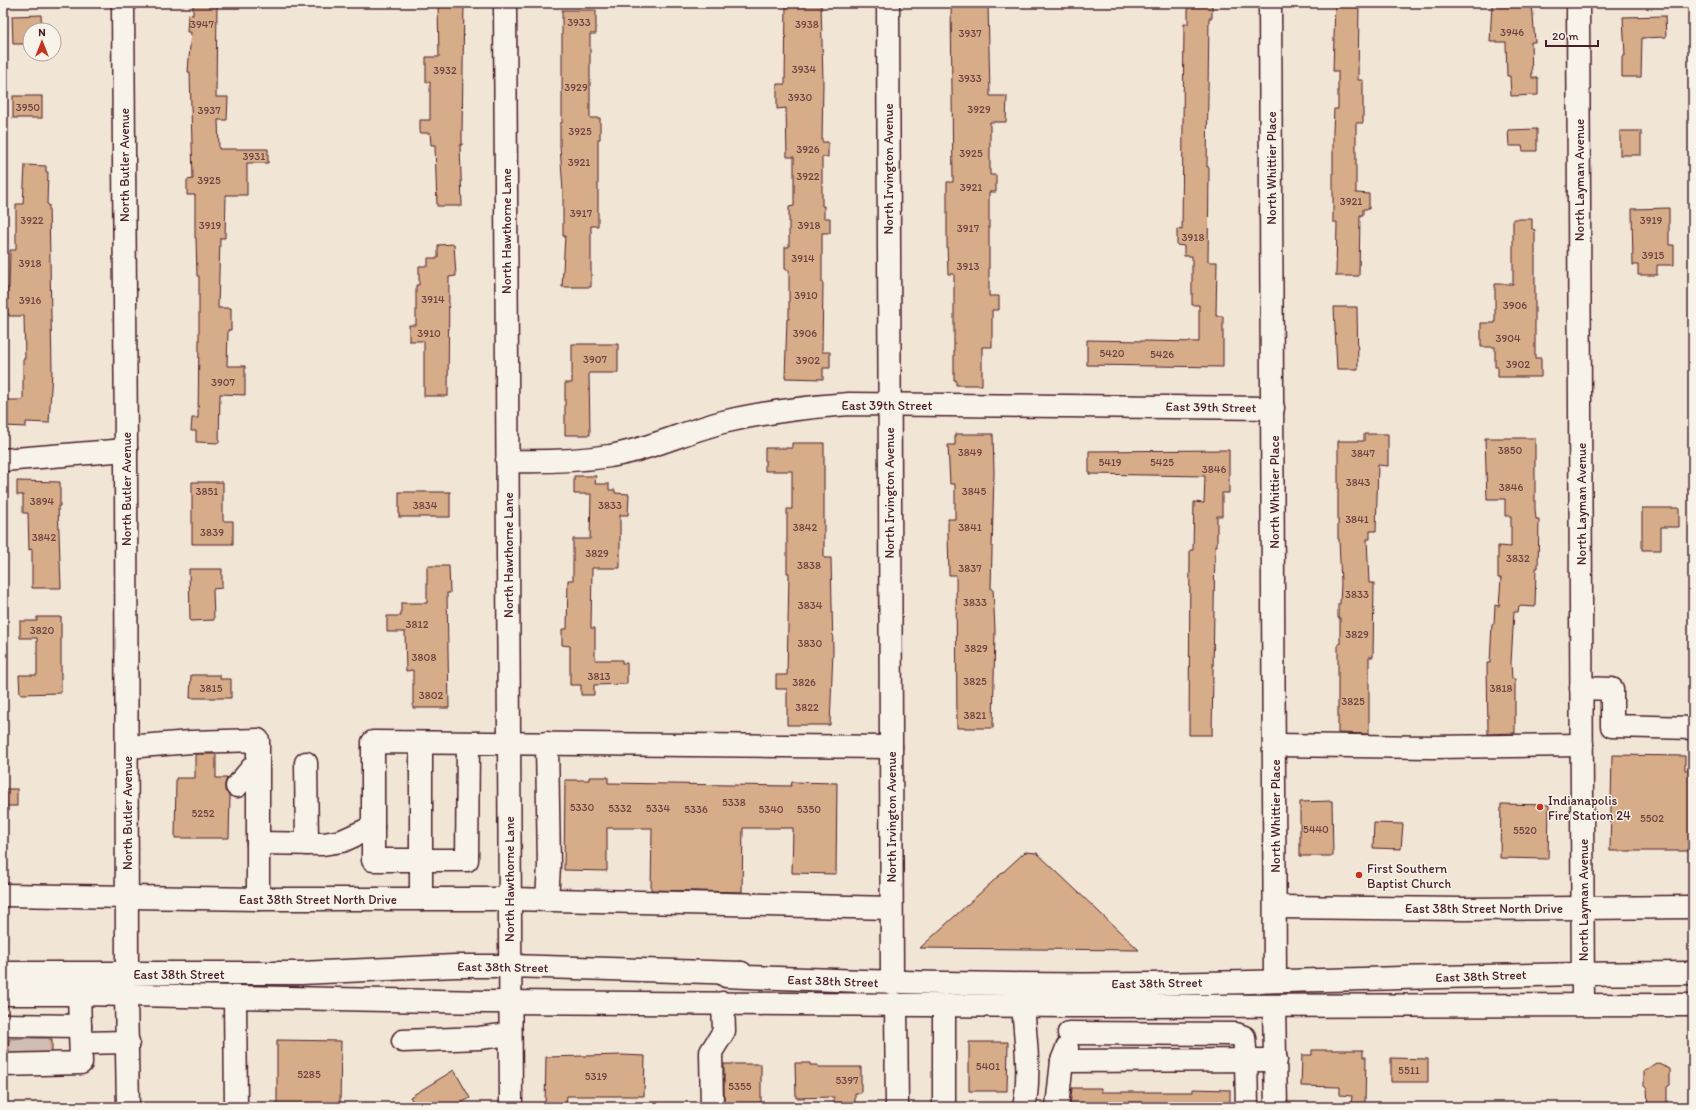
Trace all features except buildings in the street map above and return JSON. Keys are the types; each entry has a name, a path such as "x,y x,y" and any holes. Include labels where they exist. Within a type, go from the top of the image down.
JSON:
{"street":[{"name":"North Butler Avenue","path":"123,3 127,747 126,985 128,1107"},
{"name":"North Hawthorne Lane","path":"505,3 510,899 509,1002 511,1107"},
{"name":"North Irvington Avenue","path":"888,3 891,908 897,1107"},
{"name":"North Whittier Place","path":"1270,3 1276,907 1275,981"},
{"name":"North Layman Avenue","path":"1578,3 1583,1004"},
{"name":"East 39th Street","path":"507,461 551,462 586,459 640,449 724,422 762,413 810,406 889,404 1273,408"},
{"path":"3,460 126,450"},
{"path":"1581,688 1612,689 1612,726 1693,728"},
{"path":"127,747 191,742 258,740 258,899"},
{"path":"468,743 467,860 373,860 372,742 891,747"},
{"path":"420,899 421,742"},
{"path":"547,743 549,866 547,900"},
{"path":"1275,745 1432,747 1582,744"},
{"path":"258,761 238,793 258,814"},
{"path":"306,763 307,844"},
{"path":"258,843 323,844 342,842 373,827"},
{"name":"East 38th Street North Drive","path":"3,895 127,898 510,899 891,908"},
{"name":"East 38th Street North Drive","path":"1276,907 1463,909 1693,907"},
{"name":"East 38th Street","path":"3,994 79,994 126,985 301,973 455,966 510,966 741,973 726,976 894,993 944,1005 1693,1005"},
{"name":"East 38th Street","path":"3,973 126,985 235,998 723,1003 894,993 1152,984 1583,973 1693,973"},
{"path":"25,1063 81,1064 79,994"},
{"path":"235,998 236,1107"},
{"path":"712,1107 711,1052 724,1031 723,1003"},
{"path":"1023,1004 1026,1051 1026,1097 1024,1107"},
{"path":"944,1005 944,1107"},
{"path":"1057,1107 1062,1061 1069,1044 1069,1006"},
{"path":"1274,1006 1276,1107"},
{"path":"24,1031 80,1035 128,1042"},
{"path":"1069,1033 1236,1034 1244,1037 1247,1107"},
{"path":"403,1041 479,1038 510,1034"},
{"path":"1062,1061 1276,1060"}],"tunnel":[{"path":"21,1039 22,1061"},
{"path":"38,1039 38,1061"}],"place":[{"name":"Indianapolis Fire Station 24","path":"1540,807"},
{"name":"First Southern Baptist Church","path":"1359,875"}]}
